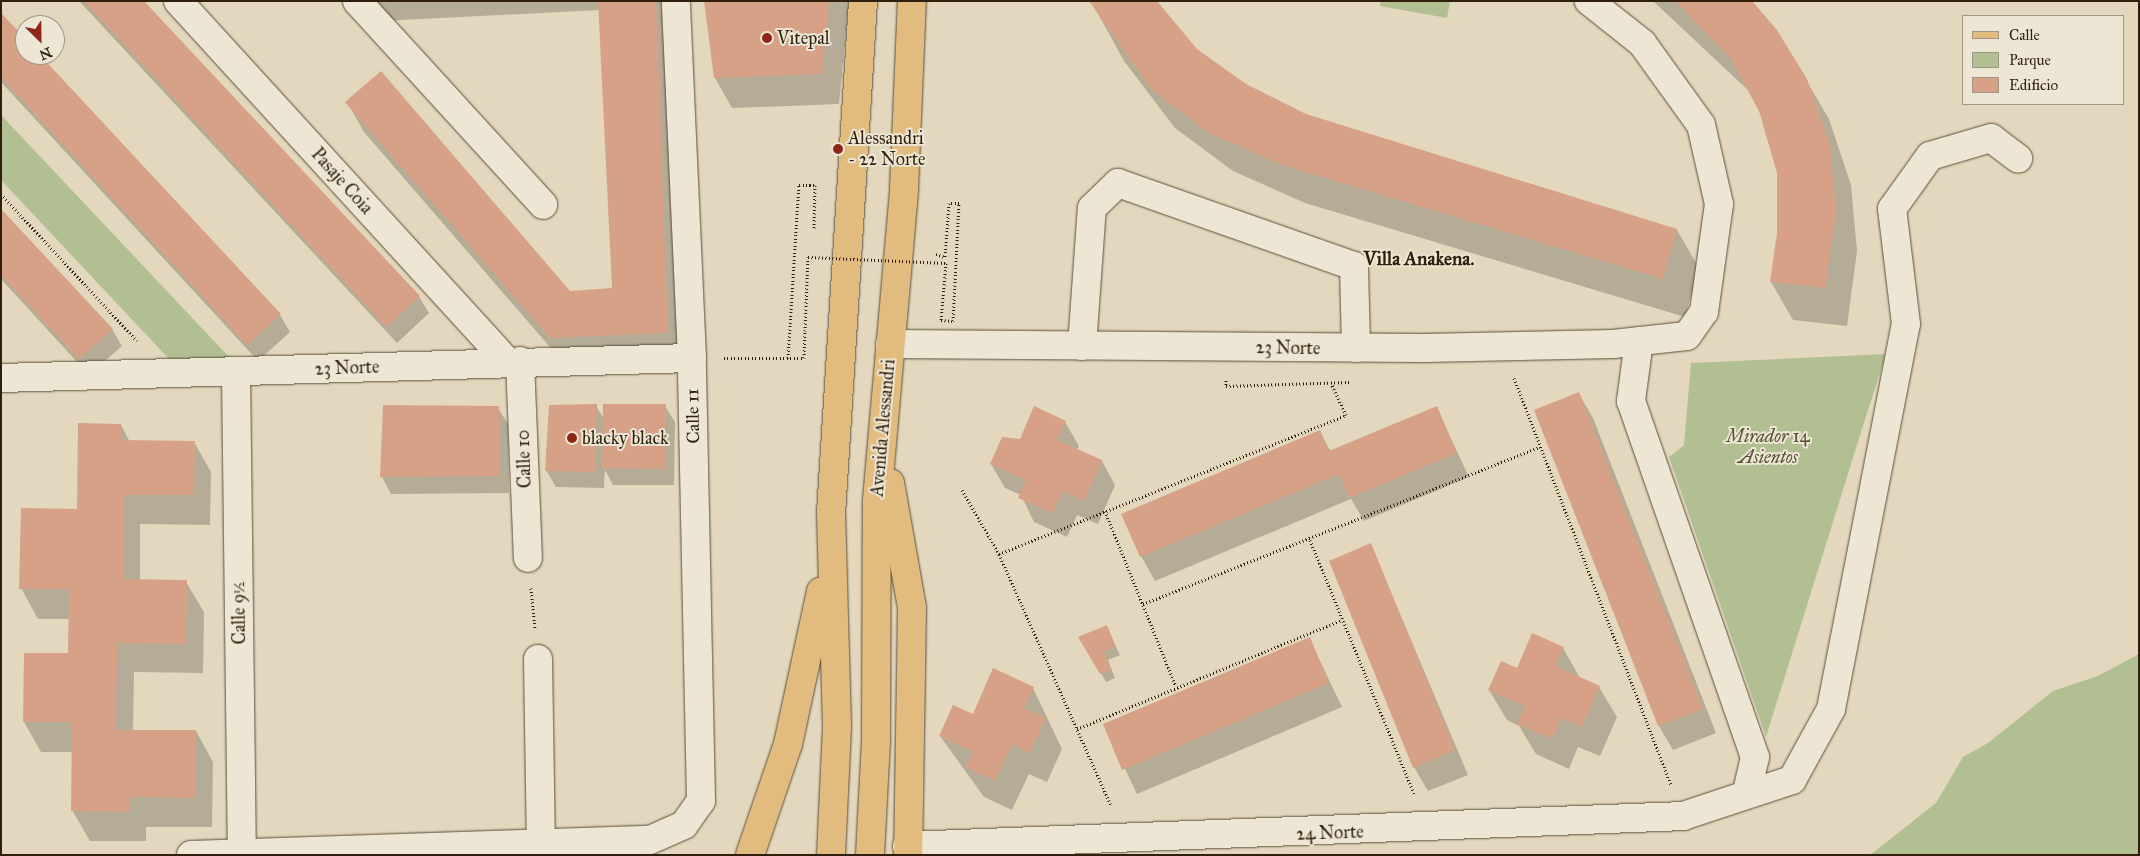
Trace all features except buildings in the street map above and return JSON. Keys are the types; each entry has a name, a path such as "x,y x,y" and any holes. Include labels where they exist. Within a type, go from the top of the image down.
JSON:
{"main road":[{"path":"830,855 837,726 831,514 863,1"},
{"name":"Avenida Alessandri","path":"870,855 876,742 876,500 904,189 912,1"},
{"path":"882,439 912,608 908,850"},
{"path":"750,855 788,744 807,668 831,514"}],"street":[{"name":"Pasaje Coia","path":"178,1 513,361"},
{"path":"357,1 543,205"},
{"name":"Calle 11","path":"541,847 650,840 684,825 701,801 692,358 676,1"},
{"name":"23 Norte","path":"890,344 1356,348 1639,342 1687,336 1704,312 1719,204 1701,125 1642,43 1589,1"},
{"name":"24 Norte","path":"908,850 1127,840 1379,843 1429,829 1683,816 1747,792 1792,780 1831,709 1906,324 1892,208 1930,156 1991,138 2018,158"},
{"path":"1082,346 1092,208 1118,183 1354,266 1356,348"},
{"path":"1639,342 1631,401 1755,757 1747,792"},
{"name":"23 Norte","path":"1,378 236,372 513,361 692,358"},
{"name":"Calle 10","path":"513,361 528,558"},
{"name":"Calle 9½","path":"236,372 242,853"},
{"path":"191,855 541,847 538,660"}],"path":[{"path":"788,358 799,185 815,185 814,233"},
{"path":"1,194 165,373"},
{"path":"692,358 804,358 808,257 946,262 941,320 952,321 959,203 948,203 945,256 936,254"},
{"path":"813,252 812,300 843,300"},
{"path":"1514,378 1539,447 1683,816"},
{"path":"999,554 1346,415 1331,383"},
{"path":"1143,604 1310,540 1539,447"},
{"path":"962,490 999,554 1127,840"},
{"path":"1105,511 1175,684"},
{"path":"1310,540 1341,620 1429,829"},
{"path":"528,558 538,660"},
{"path":"1077,729 1175,684 1341,620"}],"green space":[{"path":"1381,1 1450,1 1447,18 1380,6"},
{"path":"1,115 231,359 169,359 1,180"},
{"name":"Mirador 14 Asientos","path":"1886,354 1766,737 1669,457 1684,445 1691,363"},
{"path":"2139,654 2139,855 1870,855 1936,803 1963,757 1988,743 2053,691 2098,676"}],"place":[{"name":"Vitepal","path":"767,38"},
{"name":"Alessandri - 22 Norte","path":"838,149"},
{"name":"blacky black","path":"572,438"}],"district":[{"name":"Villa Anakena.","path":"1419,259"}]}
